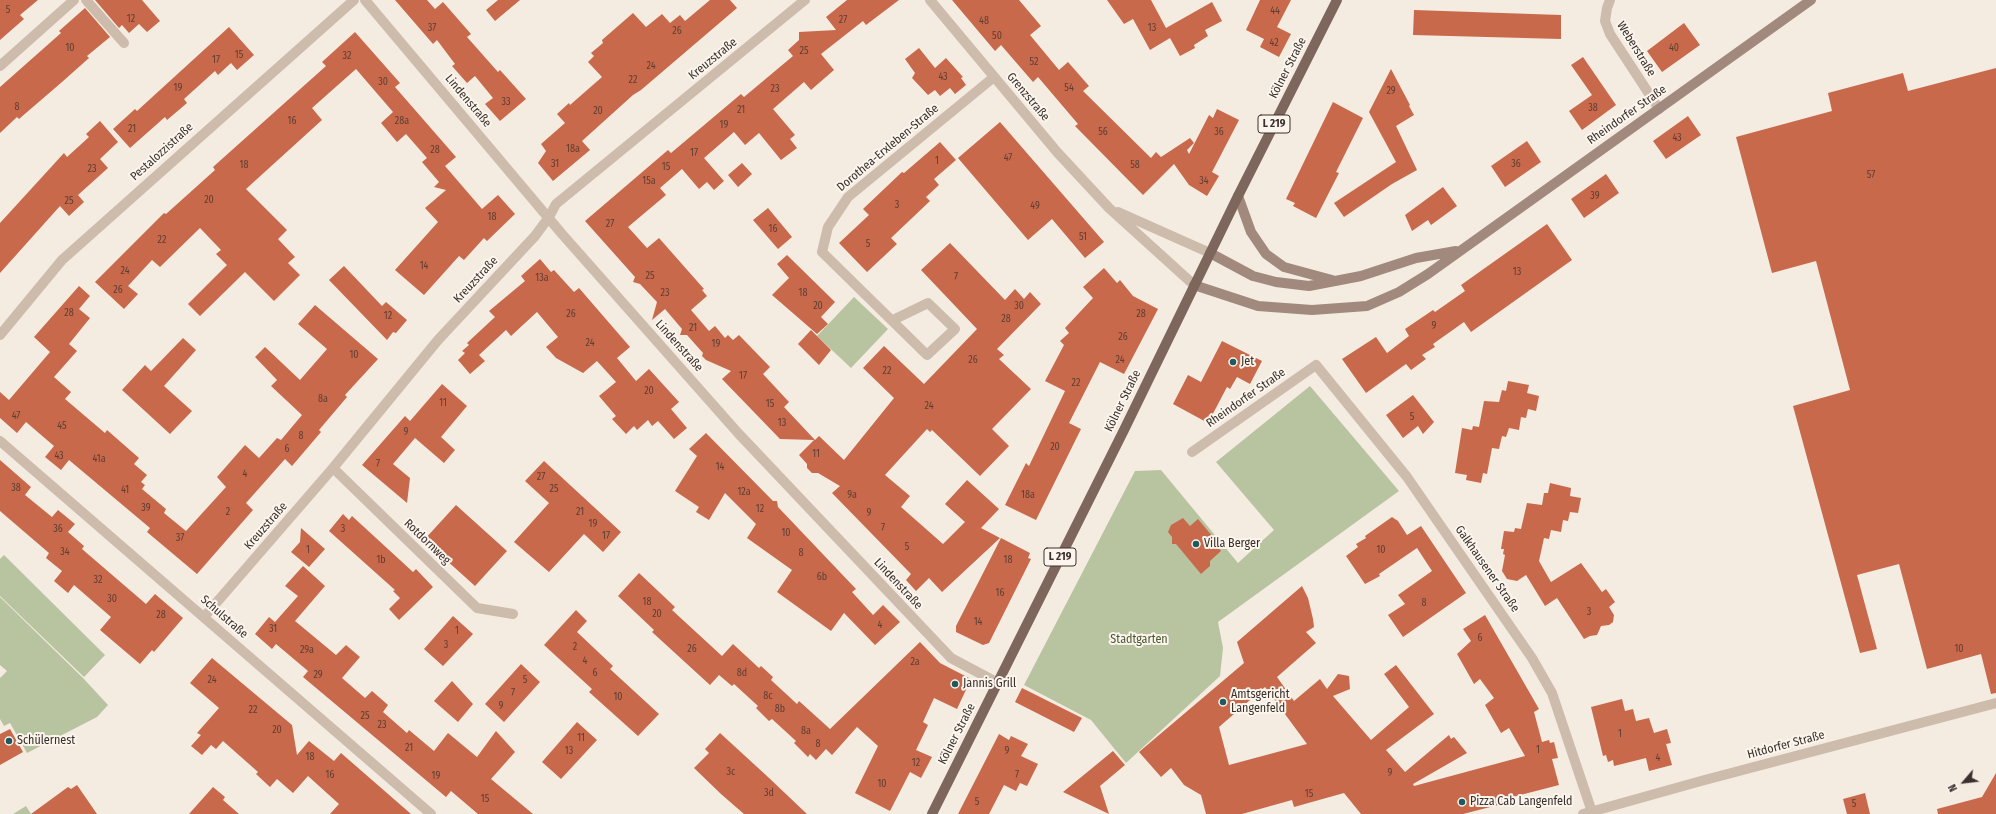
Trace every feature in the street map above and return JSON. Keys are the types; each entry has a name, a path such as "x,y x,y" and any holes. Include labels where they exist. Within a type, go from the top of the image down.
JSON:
{"main road":[{"name":"Kölner Straße","path":"932,814 1238,196 1337,0"},
{"name":"Rheindorfer Straße","path":"1194,285 1258,306 1312,310 1367,306 1399,292 1428,274 1458,251 1811,0"},
{"name":"Rheindorfer Straße","path":"1238,196 1251,232 1266,254 1284,267 1336,281"},
{"name":"Rheindorfer Straße","path":"1210,253 1243,272 1276,282 1309,286 1361,276 1416,258 1458,251"}],"street":[{"path":"0,66 74,0"},
{"path":"86,0 124,43"},
{"name":"Pestalozzistraße","path":"0,334 62,260 354,0"},
{"name":"Lindenstraße","path":"365,0 562,234 738,433 951,658 998,683"},
{"name":"Kreuzstraße","path":"204,617 333,468 438,340 535,236 549,217 556,204 806,0"},
{"name":"Grenzstraße","path":"930,0 1057,152 1109,208 1194,285"},
{"name":"Weberstraße","path":"1610,0 1605,21 1610,34 1659,109"},
{"name":"Dorothea-Erxleben-Straße","path":"893,320 928,303 955,329 928,355 822,252 828,227 848,197 994,77"},
{"name":"Grenzstraße","path":"1109,208 1210,253"},
{"name":"Rheindorfer Straße","path":"1192,452 1316,366"},
{"name":"Galkhausener Straße","path":"1316,366 1407,477 1532,658 1552,693 1587,813"},
{"name":"Schulstraße","path":"0,441 431,814"},
{"name":"Rotdornweg","path":"333,468 477,608 512,614"},
{"name":"Hitdorfer Straße","path":"1587,813 1701,781 1996,703"}],"green space":[{"path":"854,297 888,329 851,368 817,336"},
{"name":"Stadtgarten","path":"1310,386 1399,491 1218,622 1223,648 1220,676 1126,763 1091,720 1024,685 1135,471 1161,470 1238,563 1274,530 1216,462"},
{"path":"4,555 105,655 84,677 0,596 0,559"},
{"path":"0,597 83,678 108,705 97,717 27,753 10,723 4,726 0,719 0,678 7,671 0,665"},
{"path":"26,806 31,814 13,814"}],"building":[{"path":"0,0 38,0 20,15 24,19 0,40"},
{"path":"95,0 142,0 160,21 147,32 139,24 129,33 122,25 119,28"},
{"path":"395,0 427,0 435,9 443,2 471,34 467,37 498,72 500,70 526,99 500,121 485,104 493,98 475,76 467,83 452,66 455,64 437,40 433,44"},
{"path":"498,0 520,0 495,21 486,10"},
{"path":"710,0 730,0 737,8 641,90 633,95 582,141 590,150 553,181 538,163 546,151 541,144 565,123 557,114 569,103 570,105 602,77 588,62 594,56 591,53 603,43 602,40 633,13 646,27 662,14 670,23 680,15 685,21"},
{"path":"847,0 899,0 866,25 863,21 821,54 834,70 811,90 804,82 773,109 795,135 790,139 797,148 781,160 759,133 745,145 734,132 704,158 724,181 714,190 707,182 699,189 682,169 660,188 666,195 628,227 647,248 659,238 704,289 702,290 707,296 691,310 709,331 715,326 725,338 728,335 733,340 739,335 770,367 763,374 789,402 784,407 815,440 819,436 844,460 894,398 863,368 884,346 924,384 977,329 921,270 950,243 1005,300 1015,289 1024,299 1030,292 1041,304 997,349 1004,355 999,359 1031,389 992,429 1009,446 980,476 932,430 930,432 927,429 885,475 910,496 901,507 943,544 965,522 945,504 967,480 999,509 981,528 1000,538 942,592 929,578 916,591 906,580 911,574 832,493 840,486 818,473 812,473 807,468 807,464 799,455 814,440 780,439 722,379 731,371 706,360 702,356 703,353 687,335 680,335 682,329 665,309 652,320 657,302 640,284 633,282 635,277 585,221 668,150 671,153 741,94 744,97 793,56 788,50 799,40 799,32 836,30 826,17"},
{"path":"952,0 1019,0 1041,26 1030,35 1059,70 1068,62 1089,86 1083,91 1151,158 1156,152 1161,157 1190,138 1194,143 1187,150 1189,154 1209,115 1213,118 1217,109 1239,120 1212,172 1219,176 1207,196 1189,185 1174,164 1143,195 1075,126 1078,124 1038,77 1033,82 1001,45 995,51"},
{"path":"1107,0 1151,0 1166,28 1212,2 1222,21 1205,30 1208,36 1194,45 1195,48 1180,56 1170,38 1150,50 1133,19 1124,24"},
{"path":"1260,0 1291,0 1277,27 1291,34 1279,57 1260,47 1264,39 1246,30"},
{"path":"85,8 110,37 87,56 89,58 62,82 19,119 17,117 0,133 0,87 61,33 59,31"},
{"path":"1414,10 1561,15 1561,39 1413,35"},
{"path":"1684,23 1700,45 1662,72 1647,51"},
{"path":"229,27 254,55 237,70 231,63 218,75 215,71 184,99 187,103 167,120 165,117 130,148 113,129 135,109 137,111"},
{"path":"355,32 400,83 395,87 456,157 445,166 482,209 498,195 515,214 487,241 484,238 464,260 459,256 424,295 395,270 438,222 425,208 446,190 434,187 439,182 422,162 427,158 406,134 397,142 381,123 393,112 356,69 312,108 322,120 246,189 287,230 278,239 295,257 288,263 300,275 274,301 245,272 200,316 188,304 227,265 216,254 221,250 200,228 160,267 152,260 128,286 138,294 124,309 95,282 164,213 166,214 215,170 213,167 326,66 322,62"},
{"path":"919,48 935,68 946,58 963,77 961,78 966,85 955,94 950,88 940,96 935,90 928,95 912,78 915,73 905,59"},
{"path":"1583,57 1616,105 1582,130 1569,111 1592,95 1571,65"},
{"path":"1996,68 1996,693 1991,694 1981,654 1927,669 1899,564 1857,575 1877,649 1860,653 1793,406 1850,390 1816,261 1772,273 1736,137 1832,111 1828,93 1903,73 1908,91"},
{"path":"1391,69 1414,115 1396,126 1417,170 1392,184 1344,217 1334,203 1396,162 1369,112"},
{"path":"1333,102 1363,118 1336,172 1339,173 1316,218 1293,206 1295,203 1286,199"},
{"path":"1688,116 1701,135 1666,159 1653,141"},
{"path":"100,121 118,142 100,159 108,168 78,195 84,202 69,216 60,206 0,273 0,223 64,153 67,157 89,137 86,134"},
{"path":"1000,122 1104,242 1085,258 1052,219 1028,240 958,158"},
{"path":"1527,141 1541,162 1505,187 1491,166"},
{"path":"940,142 956,160 934,179 939,185 926,197 930,201 891,238 897,244 867,272 839,243 869,215 863,209 902,172 904,173"},
{"path":"742,163 752,174 738,187 728,175"},
{"path":"1606,174 1619,193 1584,218 1571,199"},
{"path":"1443,187 1457,206 1431,225 1428,220 1412,231 1405,215"},
{"path":"768,208 792,237 778,249 753,220"},
{"path":"1547,224 1572,260 1471,332 1464,322 1433,344 1435,347 1422,355 1426,359 1411,370 1406,364 1366,393 1342,359 1376,337 1387,353 1409,336 1405,329 1433,310 1435,312 1465,291 1461,285"},
{"path":"787,255 835,302 821,317 828,324 817,334 772,295 789,278 777,264"},
{"path":"540,259 551,272 554,270 574,292 579,288 630,347 617,358 636,381 649,369 679,402 671,409 687,428 674,439 658,421 652,426 648,420 637,430 634,426 626,434 612,419 616,416 599,396 616,382 597,361 583,373 556,358 546,347 558,337 537,312 511,336 506,330 479,355 485,361 470,374 458,360 465,353 462,351 469,345 467,343 495,317 489,311 525,281 521,276"},
{"path":"344,266 382,306 386,302 407,320 396,333 393,332 387,340 329,280"},
{"path":"1104,268 1117,283 1120,280 1133,296 1158,309 1124,374 1100,362 1069,423 1081,429 1036,520 1005,505 1026,463 1029,466 1065,391 1045,381 1064,345 1060,341 1069,333 1065,328 1093,298 1083,287"},
{"path":"79,286 90,296 79,309 90,318 69,344 77,351 54,377 71,392 65,399 105,433 107,430 139,458 134,464 147,475 141,482 145,485 142,489 166,509 164,513 186,531 226,487 217,477 245,445 259,458 277,438 281,440 302,415 271,386 277,380 255,357 265,347 300,380 327,349 298,324 315,305 378,359 345,395 347,397 319,430 321,432 292,466 285,459 246,503 253,510 197,574 147,532 150,528 69,460 61,470 45,457 54,446 26,422 17,433 0,418 0,392 9,400 50,352 34,337"},
{"path":"811,330 831,350 819,365 798,344"},
{"path":"183,338 196,350 164,386 192,411 170,434 122,390 145,365 151,371"},
{"path":"1222,341 1262,361 1250,384 1237,377 1230,389 1227,387 1208,423 1173,404 1188,375 1201,382"},
{"path":"1508,381 1529,385 1527,393 1539,396 1536,411 1528,409 1526,418 1521,417 1519,430 1509,428 1506,437 1502,436 1499,449 1492,448 1487,474 1483,473 1481,483 1466,480 1467,475 1455,473 1462,428 1472,430 1473,426 1479,427 1484,401 1499,402 1502,390 1506,391"},
{"path":"442,384 467,406 441,437 455,450 444,463 415,438 393,464 410,478 407,503 362,465 405,416 410,421"},
{"path":"1413,395 1434,422 1423,434 1418,426 1403,438 1386,415"},
{"path":"706,433 773,501 777,501 778,507 856,589 852,592 873,615 883,605 900,622 875,645 844,613 831,631 777,592 792,570 747,538 756,524 725,493 709,520 696,512 699,507 675,491 697,456 689,449"},
{"path":"0,460 31,487 25,495 52,517 58,510 75,524 68,532 84,546 82,549 146,604 155,594 183,618 154,652 152,650 140,664 100,630 111,617 74,585 68,593 54,581 62,571 46,558 49,553 0,511"},
{"path":"544,461 621,532 603,552 584,534 549,572 514,542 549,503 525,481"},
{"path":"1550,483 1571,488 1570,496 1581,498 1578,513 1570,512 1568,521 1563,520 1561,532 1551,530 1549,539 1544,538 1539,561 1551,582 1581,563 1602,592 1606,589 1615,602 1609,607 1614,615 1613,622 1609,625 1601,626 1597,635 1584,639 1557,598 1545,606 1526,575 1517,581 1507,579 1502,571 1505,555 1503,554 1504,549 1501,549 1504,531 1514,532 1515,528 1521,529 1527,503 1542,505 1544,493 1548,493"},
{"path":"456,505 507,551 475,586 424,540"},
{"path":"343,514 349,520 352,516 413,572 416,569 433,587 399,620 389,609 400,598 393,591 395,590 329,531"},
{"path":"1392,517 1398,521 1407,535 1421,526 1466,593 1403,637 1388,615 1405,604 1398,595 1432,571 1417,548 1379,574 1380,576 1365,584 1346,556 1358,547 1356,544 1366,538 1365,536"},
{"name":"Villa Berger","path":"1183,518 1190,526 1198,519 1218,543 1216,545 1221,551 1210,561 1210,566 1201,574 1176,544 1172,544 1172,537 1168,532 1171,525"},
{"path":"301,528 325,549 309,567 291,552 300,542"},
{"path":"1001,538 1030,553 1028,558 1031,559 989,643 983,645 956,632 956,626"},
{"path":"303,566 325,586 295,621 336,655 346,645 360,657 342,678 365,698 372,691 388,705 383,712 407,733 409,730 434,751 448,733 477,757 496,731 515,752 491,779 533,814 478,814 451,791 446,797 303,677 308,671 276,644 272,649 255,634 269,617 275,622 298,596 285,586"},
{"path":"639,573 675,607 672,610 722,656 733,644 759,668 761,666 773,677 771,680 797,704 799,701 830,729 920,642 940,663 971,679 957,709 934,698 923,722 928,725 916,750 932,757 921,778 910,772 890,811 855,793 878,746 857,727 832,755 826,749 816,760 810,754 808,757 794,743 796,741 772,719 769,721 756,708 758,706 734,684 732,686 719,675 710,685 652,632 654,630 618,596"},
{"path":"1302,586 1308,598 1314,627 1306,632 1316,643 1277,677 1294,701 1320,679 1327,689 1338,674 1349,676 1350,689 1333,696 1371,740 1409,707 1384,674 1396,665 1434,714 1386,750 1405,772 1449,735 1451,739 1454,737 1467,753 1413,784 1414,786 1525,756 1509,728 1501,733 1485,705 1494,698 1480,679 1474,684 1457,654 1471,641 1463,629 1485,615 1539,709 1534,712 1542,742 1549,740 1550,743 1554,742 1558,758 1552,759 1559,785 1501,800 1502,804 1463,814 1361,814 1344,793 1294,807 1292,800 1242,814 1206,814 1201,795 1184,785 1171,768 1161,777 1139,752 1244,663 1237,642","holes":["1265,687 1307,744 1229,765 1219,727"]},
{"path":"576,610 587,621 577,632 613,666 610,669 659,714 638,736 589,692 592,689 544,645"},
{"path":"453,616 473,634 443,666 424,649"},
{"path":"212,658 292,725 297,755 309,741 334,761 341,753 411,814 330,814 339,804 308,776 293,793 277,779 270,787 256,774 258,772 223,741 216,749 211,745 202,755 191,746 201,735 197,733 219,708 190,683"},
{"path":"521,664 540,682 504,722 485,704"},
{"path":"452,681 473,704 458,722 434,701"},
{"path":"1022,688 1082,718 1074,732 1015,702"},
{"path":"1622,699 1625,711 1633,709 1636,721 1649,718 1654,733 1667,729 1671,743 1666,744 1672,765 1649,771 1646,758 1614,766 1613,760 1608,762 1606,755 1603,756 1591,707"},
{"path":"577,722 597,740 561,779 542,762"},
{"name":"Schülernest","path":"10,729 23,752 0,765 0,734"},
{"path":"720,733 807,814 744,814 721,794 694,768 709,753 705,749"},
{"path":"999,734 1009,740 1011,736 1028,744 1021,756 1038,764 1027,786 1020,783 1016,791 1004,785 989,814 958,814"},
{"path":"1113,751 1125,765 1100,786 1109,814 1063,792"},
{"path":"1996,773 1996,814 1938,814 1937,809 1982,797"},
{"path":"77,785 97,814 31,814 68,787 71,789"},
{"path":"213,787 225,797 223,800 239,814 189,814"},
{"path":"1865,793 1870,814 1847,814 1843,799"}],"place":[{"name":"Jet","path":"1233,362"},
{"name":"Villa Berger","path":"1196,544"},
{"name":"Jannis Grill","path":"955,684"},
{"name":"Amtsgericht Langenfeld","path":"1223,702"},
{"name":"Schülernest","path":"9,741"},
{"name":"Pizza Cab Langenfeld","path":"1462,802"}]}
